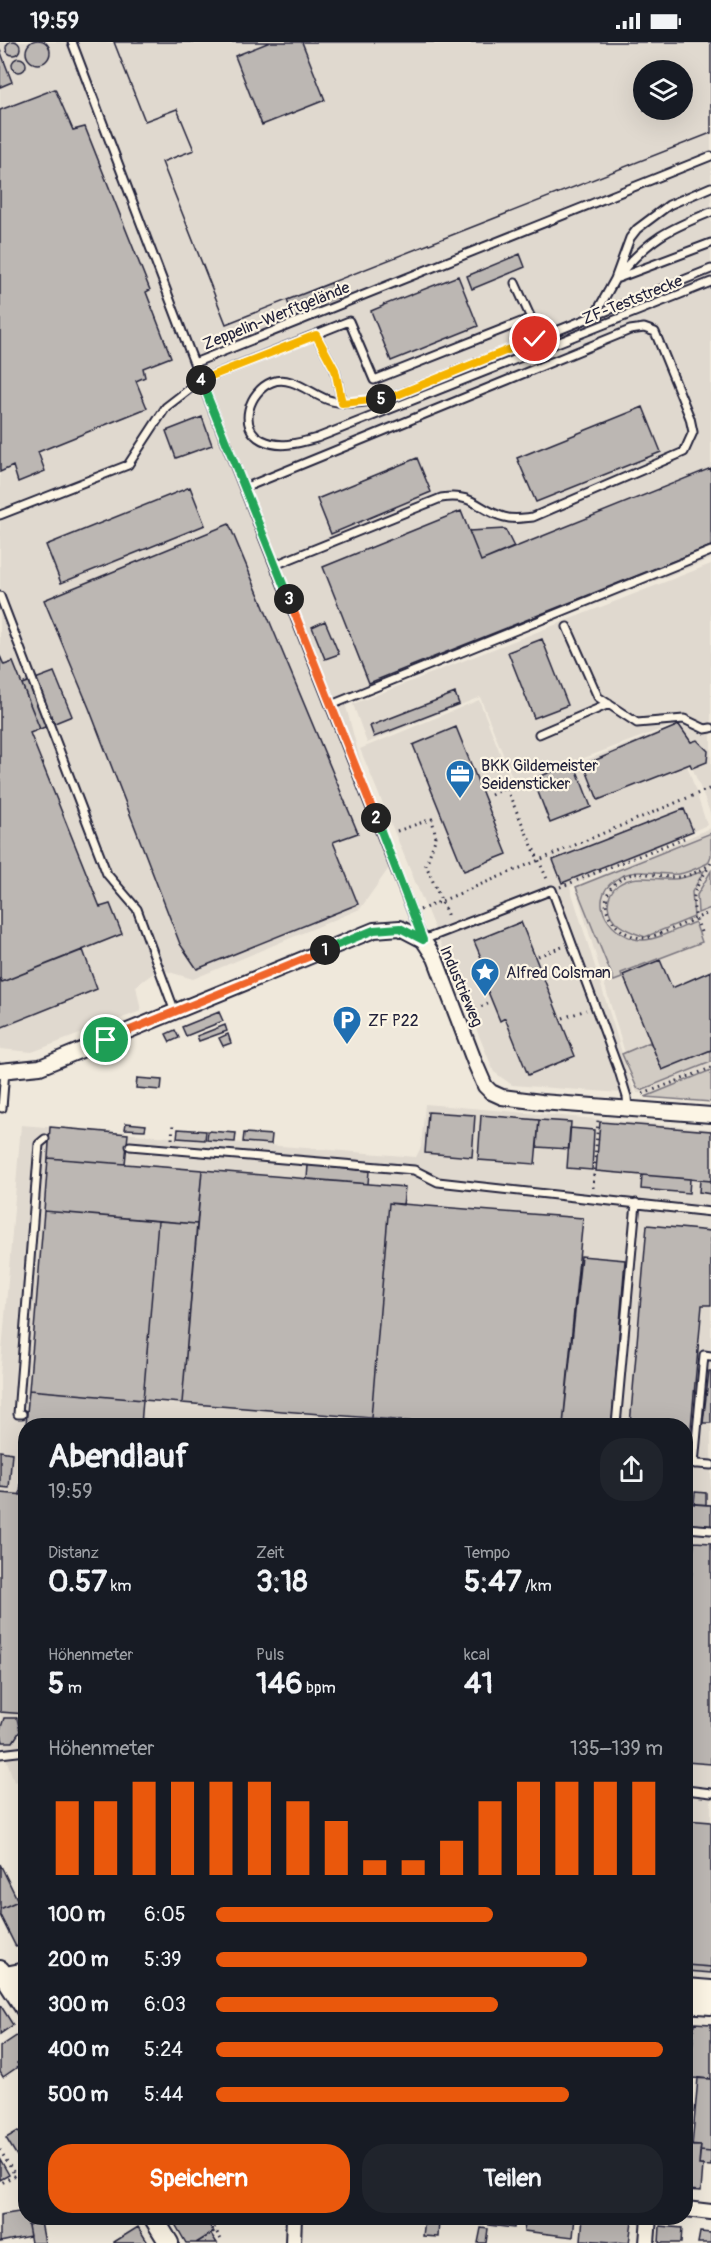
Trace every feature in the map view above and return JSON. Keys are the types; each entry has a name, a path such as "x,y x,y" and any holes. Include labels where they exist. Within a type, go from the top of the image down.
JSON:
{"main road":[{"path":"1,1974 18,1973"},
{"path":"1,1974 18,1998"},
{"path":"693,1989 711,1990"},
{"path":"693,2004 711,2006"},
{"path":"158,2225 169,2243"}],"street":[{"name":"Industrieweg","path":"3,1070 40,1067 374,930 400,928 423,940 435,958 485,1086 501,1097 631,1103 711,1115"},
{"path":"693,2210 711,2212"},
{"path":"293,2243 294,2225"},
{"path":"647,2243 648,2225"}],"lane":[{"path":"72,42 194,363"},
{"name":"Zeppelin-Werftgelände","path":"423,940 194,363 711,156"},
{"path":"595,315 615,279 630,238 637,229 669,205 711,187"},
{"path":"615,279 636,255 658,236 711,212"},
{"path":"615,279 711,243"},
{"name":"ZF-Teststrecke","path":"711,269 392,397 342,403 321,398 290,382 276,381 264,386 255,395 249,409 249,424 261,439 271,443 293,444 317,438 711,282"},
{"path":"0,514 129,465 166,407 201,380 349,321 374,380 531,318 515,283"},
{"path":"244,488 630,330 644,328 655,332 690,418 693,432 684,452 533,517 518,519 504,517 471,499 457,495 441,498 275,565"},
{"path":"316,335 335,370 342,403"},
{"path":"331,705 711,551"},
{"path":"0,596 107,874 137,909 175,1012"},
{"path":"567,627 598,697 637,723 684,719 705,729 711,728"},
{"path":"538,734 609,704"},
{"path":"423,940 552,890 631,1103"},
{"path":"2,1108 3,1070"},
{"path":"22,1414 18,1414 39,1144 45,1139"},
{"path":"130,1146 414,1170 438,1182 711,1212"},
{"path":"617,1418 636,1203"},
{"path":"711,1356 704,1355 694,1464 711,1465"},
{"path":"693,1529 711,1530"},
{"path":"0,1754 18,1752"},
{"path":"693,1791 711,1793"}],"path":[{"path":"491,795 506,788 552,890 684,838"},
{"path":"413,912 711,788"},
{"path":"397,831 432,819 436,837 426,865 452,929"},
{"path":"711,864 685,876 637,874 623,877 610,888 605,905 611,923 626,933 644,938 711,912"},
{"path":"701,932 695,918 692,895 711,864"},
{"path":"538,956 572,944"},
{"path":"457,1016 488,1004"},
{"path":"563,1018 595,1006"},
{"path":"631,1103 711,1068"},
{"path":"592,1190 598,1118"},
{"path":"172,1141 173,1123"},
{"path":"0,2150 15,2175 0,2184"},
{"path":"213,2225 223,2243"}],"shaded area":[{"path":"0,42 711,42 711,559 345,703 389,868 360,909 193,979 159,969 136,986 141,1011 32,1052 0,1049"},
{"path":"711,564 711,815 675,724 515,784 480,697 367,743 353,704"},
{"path":"479,700 514,788 674,726 707,825 570,887 635,1094 512,1085 494,1072 360,749"},
{"path":"711,828 711,1101 637,1093 575,886"},
{"path":"711,833 711,856 708,863 678,874 630,873 615,880 606,889 602,898 602,908 612,926 621,933 631,938 647,940 695,922 702,942 621,973 622,978 614,981 576,887"},
{"path":"704,871 692,892 694,917 645,937 621,926 609,912 608,902 611,894 625,881 638,878 677,879"},
{"path":"711,871 711,908 698,913 697,895"},
{"path":"650,1042 662,1069 711,1050 711,1062 641,1090 637,1088 622,1054"},
{"path":"711,1070 711,1102 645,1097"},
{"path":"425,1104 711,1129 711,1979 693,1978 693,1418 18,1418 18,1781 14,1782 0,1739 0,1376 21,1125 416,1157 421,1147"}],"building":[{"path":"38,40 46,44 50,52 46,60 38,64 30,60 26,52 30,44"},
{"path":"10,41 16,41 20,48 16,55 10,55 6,51 6,45"},
{"path":"114,42 270,42 235,56 262,125 325,100 302,42 711,42 711,133 226,324 162,162 194,150 177,109 145,121"},
{"path":"114,42 711,42 711,133 226,324 162,162 194,150 177,109 145,121"},
{"path":"0,50 12,82 0,87"},
{"path":"16,58 22,58 26,65 22,72 16,72 12,68 12,62"},
{"path":"55,89 73,130 85,127 150,290 146,292 171,357 143,368 145,377 136,381 147,408 38,452 45,471 18,482 13,466 0,472 0,110"},
{"path":"520,254 525,267 472,289 467,276"},
{"path":"458,276 478,326 391,361 371,311 383,306 384,303 384,305"},
{"path":"331,283 339,302 294,319 287,300"},
{"path":"643,407 661,452 536,502 517,458"},
{"path":"202,417 212,445 176,458 166,431"},
{"path":"417,458 431,492 331,534 317,499"},
{"path":"711,468 711,546 369,683 323,567 461,511 481,561"},
{"path":"190,487 205,525 61,583 46,545"},
{"path":"229,524 358,833 333,842 358,904 197,969 180,944 89,708 44,600"},
{"path":"505,529 514,547 481,561 469,531"},
{"path":"325,621 339,654 325,659 312,627"},
{"path":"542,639 568,705 534,718 508,652"},
{"path":"0,656 4,665 13,662 40,729 30,733 100,907 110,904 122,934 2,982 0,978"},
{"path":"54,672 72,716 40,729 22,684"},
{"path":"455,693 459,704 374,737 370,726"},
{"path":"679,725 691,742 697,740 708,751 707,762 692,768 690,764 598,800 584,765"},
{"name":"BKK Gildemeister Seidensticker","path":"456,727 507,854 464,871 413,745"},
{"path":"574,763 591,807 550,823 533,779"},
{"path":"684,809 693,831 562,883 553,860"},
{"path":"521,922 575,1056 528,1075 505,1018 500,1021 482,977 488,974 474,941"},
{"path":"83,950 97,989 0,1028 0,978 2,982"},
{"path":"660,960 672,988 711,971 711,1050 662,1070 623,975"},
{"path":"219,1012 223,1021 186,1036 182,1027"},
{"path":"225,1025 227,1031 199,1041 197,1036"},
{"path":"175,1030 179,1038 170,1042 166,1034"},
{"path":"228,1034 231,1043 223,1046 219,1038"},
{"path":"137,1078 162,1080 161,1090 136,1088"},
{"path":"428,1112 475,1115 472,1157 425,1153"},
{"path":"481,1115 539,1120 535,1164 478,1160"},
{"path":"539,1120 571,1122 569,1149 537,1147"},
{"path":"600,1122 711,1131 711,1181 596,1171"},
{"path":"126,1123 146,1125 145,1130 125,1129"},
{"path":"50,1127 128,1134 125,1164 48,1158"},
{"path":"570,1128 594,1130 592,1170 567,1168"},
{"path":"178,1129 206,1131 205,1140 177,1138"},
{"path":"208,1131 236,1133 235,1142 207,1140"},
{"path":"244,1133 272,1135 271,1144 243,1142"},
{"path":"48,1158 202,1170 197,1224 44,1211"},
{"path":"308,1165 369,1171 368,1184 307,1179"},
{"path":"202,1170 405,1187 403,1205 389,1203 371,1418 182,1403"},
{"path":"642,1175 690,1179 689,1193 641,1189"},
{"path":"700,1180 711,1181 711,1194 699,1192"},
{"path":"389,1203 583,1218 564,1418 371,1418"},
{"path":"44,1211 158,1221 143,1400 29,1390"},
{"path":"158,1221 197,1224 182,1403 143,1400"},
{"path":"647,1225 711,1231 711,1305 702,1305 692,1418 631,1418"},
{"path":"581,1256 625,1260 613,1418 564,1418"},
{"path":"709,1371 711,1371 711,1423 703,1423"},
{"path":"29,1390 143,1400 142,1418 27,1418"},
{"path":"0,1451 12,1453 9,1488 0,1487"},
{"path":"695,1492 706,1493 706,1505 694,1504"},
{"path":"0,1493 18,1494 18,1713 0,1712"},
{"path":"693,1504 711,1505 711,1527 693,1526"},
{"path":"694,1542 711,1543 711,1764 693,1763"},
{"path":"4,1718 17,1718 18,1734 13,1742 3,1742 0,1730"},
{"path":"693,1821 711,1822 711,1967 693,1966"},
{"path":"0,1864 18,1901 0,1909"},
{"path":"18,1901 18,1946 16,1947 0,1915 0,1909"},
{"path":"693,1966 711,1967 711,1973 693,1972"},
{"path":"0,2007 13,2025 0,2034"},
{"path":"694,2023 711,2024 711,2079 693,2078"},
{"path":"18,2035 18,2067 3,2077 0,2072 0,2047"},
{"path":"698,2078 711,2079 711,2152 700,2151 701,2146 693,2146"},
{"path":"18,2131 18,2155 17,2156 6,2138"},
{"path":"693,2145 701,2146 699,2165 703,2165 701,2191 693,2190"},
{"path":"700,2151 711,2152 711,2166 699,2165"},
{"path":"0,2159 9,2175 0,2180"},
{"path":"18,2212 18,2225 28,2225 30,2236 0,2242 0,2215"},
{"path":"28,2225 42,2225 45,2243 31,2243"},
{"path":"176,2225 209,2225 214,2232 196,2243 186,2243"},
{"path":"424,2225 439,2225 438,2237 423,2236"},
{"path":"489,2225 515,2225 514,2228"},
{"path":"525,2225 574,2225 573,2237 524,2231"},
{"path":"582,2225 631,2225 629,2243 581,2240"},
{"path":"660,2226 682,2228 681,2243 659,2243"},
{"path":"138,2227 148,2243 114,2243 114,2242"},
{"path":"481,2228 488,2229 486,2243 478,2243"},
{"path":"700,2232 711,2233 711,2243 698,2243"},
{"path":"211,2234 217,2243 196,2243"}],"place":[{"name":"BKK Gildemeister Seidensticker","path":"460,800"},
{"name":"Alfred Colsman","path":"485,998"},
{"name":"ZF P22","path":"347,1046"}],"route":[{"path":"106,1040 374,930 400,928 423,940 201,380 316,335 335,370 342,403 365,402 392,397 535,339"}]}
